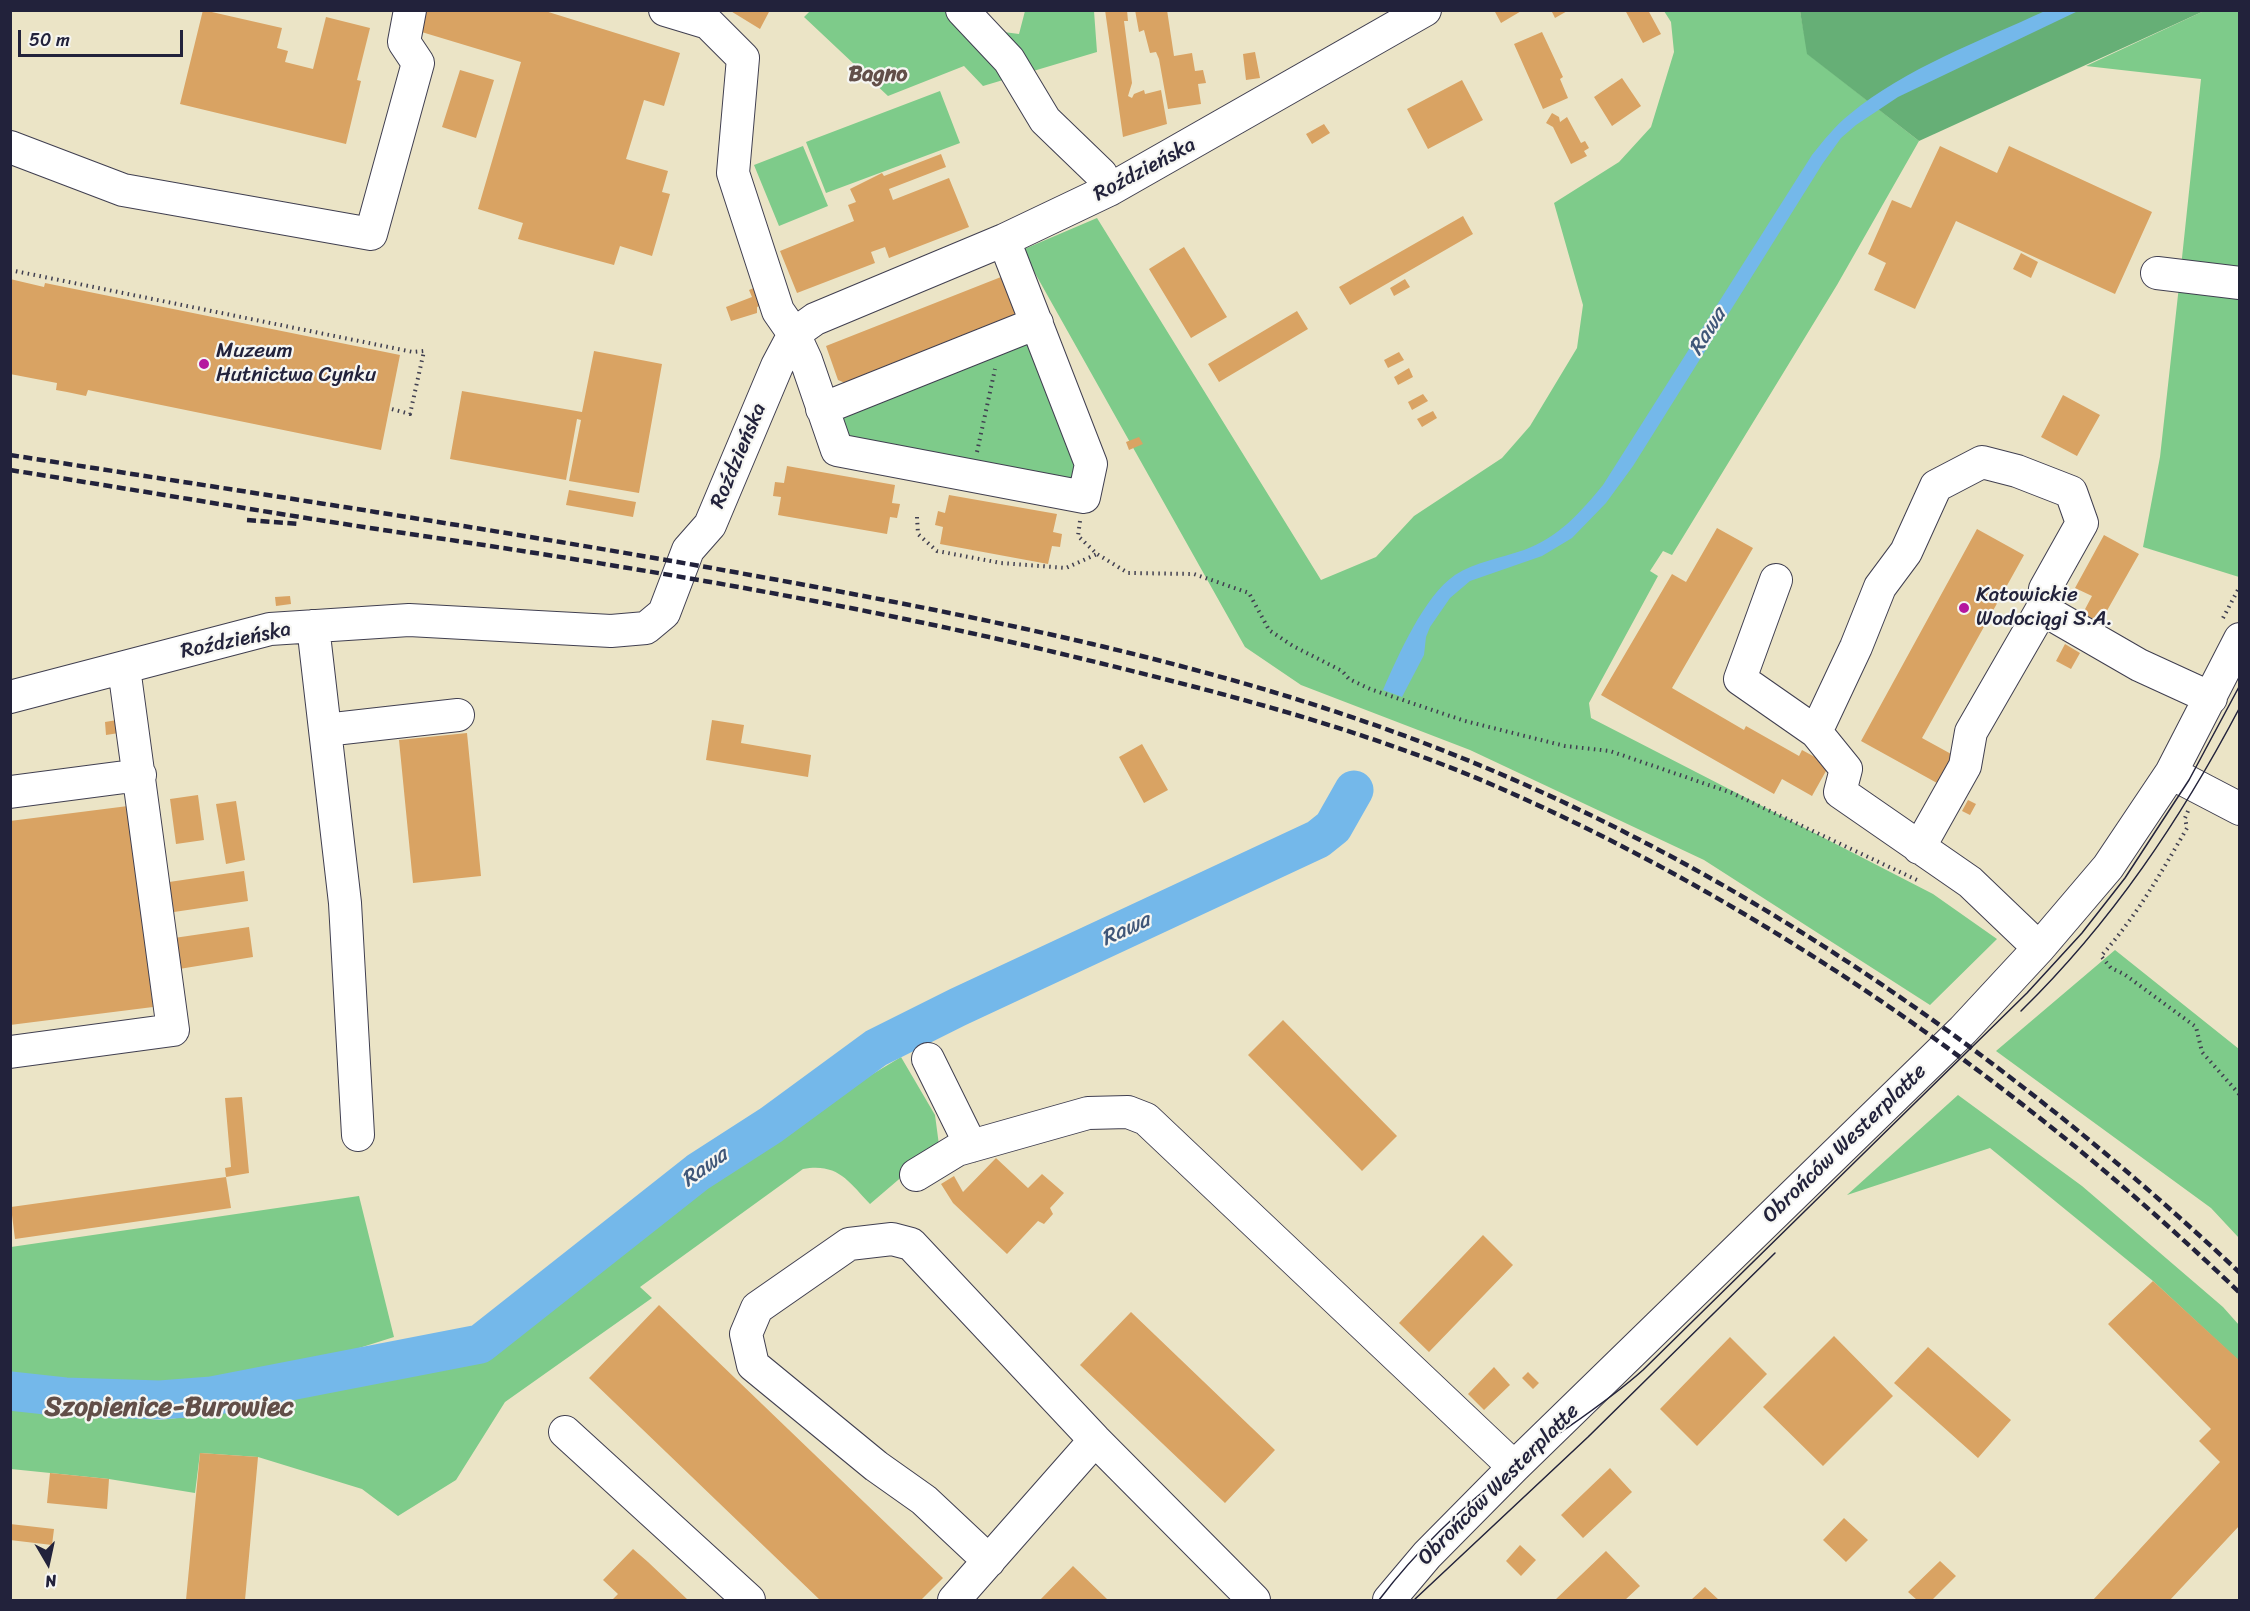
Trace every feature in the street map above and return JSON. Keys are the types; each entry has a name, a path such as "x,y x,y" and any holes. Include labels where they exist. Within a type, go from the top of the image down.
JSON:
{"street":[{"path":"10,147 123,190 371,234 418,63 404,42 410,10"},
{"path":"665,10 708,23 742,58 733,173 747,223 778,311 794,334 837,450 1084,497 1091,464 1004,240"},
{"path":"962,10 1009,60 1044,120 1101,174 1109,190"},
{"name":"Roździeńska","path":"10,698 270,629 409,620 611,631 646,628 664,613 688,550 710,525 777,366 794,334 815,319 1004,240 1109,190 1425,10"},
{"path":"2157,273 2240,283"},
{"path":"822,409 1036,323"},
{"path":"1816,732 1856,647 1880,587 1905,552 1936,486 1982,462 2017,471 2071,492 2082,523 2045,589 2042,609 1971,732 1965,766 1919,848"},
{"path":"1776,580 1740,679 1816,732 1846,769 1840,792 1970,882 2039,948"},
{"path":"2042,609 2139,665 2211,698"},
{"path":"313,626 345,903 358,1135"},
{"name":"Obrońców Westerplatte","path":"1389,1600 1427,1555 1514,1467 1963,1030 2039,948 2108,867 2171,773 2211,698 2228,633"},
{"path":"10,1053 173,1030 124,668"},
{"path":"325,730 458,715"},
{"path":"2171,773 2240,809"},
{"path":"10,792 140,775"},
{"path":"928,1059 971,1146"},
{"path":"916,1174 957,1150 1088,1113 1128,1112 1146,1119 1514,1467"},
{"path":"989,1561 924,1500 876,1466 753,1365 746,1334 757,1308 849,1244 892,1239 911,1244 1095,1440 1254,1600"},
{"path":"565,1432 749,1600"},
{"path":"954,1600 1095,1440"}],"path":[{"path":"10,270 412,352 424,351 410,414 388,408"},
{"path":"977,453 996,361"},
{"path":"1084,497 1078,536 1097,554 1128,573 1194,574 1249,593 1269,630 1293,646 1342,671 1349,679 1370,689 1465,721 1565,746 1610,751 1732,793 1927,885"},
{"path":"917,518 918,534 937,552 1001,563 1066,568 1097,554"},
{"path":"2228,633 2240,586"},
{"path":"2202,790 2185,819 2187,828 2157,880 2130,923 2101,956 2111,968 2124,974 2196,1027 2202,1052 2240,1095"}],"green space":[{"path":"811,10 962,11 996,31 1019,34 1025,11 1094,11 1097,52 983,86 964,66 888,96 804,17"},
{"path":"1664,11 1800,11 1808,54 1919,141 1837,285 1672,555 1663,551 1650,571 1658,576 1589,703 1591,718 1933,894 1997,939 1930,1005 1704,860 1470,750 1301,685 1245,647 1022,250 1097,218 1321,580 1376,557 1414,516 1502,458 1530,426 1577,348 1583,305 1554,203 1619,162 1651,127 1674,52 1671,22"},
{"path":"1800,11 2204,11 1919,141 1807,54"},
{"path":"2204,11 2239,11 2239,274 2181,267 2201,79 2086,66"},
{"path":"940,91 960,143 826,193 806,142"},
{"path":"803,146 828,206 779,226 754,165"},
{"path":"2179,286 2239,293 2239,577 2143,547 2160,457"},
{"path":"1026,341 1080,475 1070,483 847,442 841,420 852,411"},
{"path":"2115,950 2239,1049 2239,1238 2211,1208 1996,1051"},
{"path":"901,1057 935,1115 939,1145 870,1204 848,1181 834,1171 803,1169 640,1287 652,1298 505,1402 456,1480 398,1516 362,1489 258,1457 200,1453 195,1493 109,1479 11,1469 11,1405 160,1420 202,1415 484,1355 700,1187 803,1116"},
{"path":"1958,1095 2082,1186 2223,1307 2239,1325 2239,1361 2153,1281 1990,1148 1847,1195"},
{"path":"359,1196 394,1337 302,1366 181,1387 113,1386 11,1374 11,1247"}],"water":[{"path":"2045,11 2078,11 1898,97 1841,138 1823,163 1633,466 1606,503 1572,538 1542,556 1470,581 1450,598 1430,627 1426,637 1424,655 1402,697 1383,690 1413,628 1433,597 1444,585 1455,575 1471,567 1524,550 1548,539 1577,514 1603,485 1812,155 1835,128 1872,98 1919,69"}],"building":[{"path":"203,10 282,28 277,48 288,51 285,62 313,69 326,17 370,28 357,80 361,81 346,144 180,104"},
{"path":"420,10 542,10 680,53 664,106 644,100 626,159 668,171 662,192 670,194 652,256 620,246 614,265 518,239 523,223 478,209 521,62 415,30"},
{"path":"729,10 770,10 760,29"},
{"path":"1105,10 1127,10 1128,21 1124,21 1132,83 1128,96 1132,98 1134,94 1144,90 1145,94 1161,90 1167,124 1123,137"},
{"path":"1135,10 1167,10 1174,56 1192,53 1195,71 1203,70 1206,83 1198,84 1201,104 1168,109 1159,59 1156,52 1150,53 1144,30 1139,32"},
{"path":"1494,10 1523,10 1501,23"},
{"path":"1551,10 1569,10 1555,18"},
{"path":"1625,10 1648,10 1661,34 1643,43"},
{"path":"1542,32 1563,77 1560,79 1568,98 1543,109 1514,44"},
{"path":"1255,52 1260,78 1246,80 1243,54"},
{"path":"460,70 494,80 476,138 442,127"},
{"path":"1622,78 1641,106 1612,126 1594,97"},
{"path":"1462,80 1483,120 1428,149 1407,109"},
{"path":"1552,113 1559,117 1560,122 1567,117 1581,143 1585,141 1589,148 1584,151 1587,156 1571,164 1553,127 1546,123"},
{"path":"1324,124 1330,133 1312,144 1306,134"},
{"path":"1940,146 1997,173 2009,146 2152,212 2115,294 1956,221 1915,309 1874,290 1886,263 1868,254 1892,200 1911,208"},
{"path":"941,154 946,167 889,189 893,200 949,178 969,227 889,258 885,247 871,252 875,263 797,293 780,251 854,221 848,205 856,202 850,189 882,173 884,176"},
{"path":"1463,216 1473,234 1350,305 1339,287"},
{"path":"1184,247 1227,317 1191,338 1149,269"},
{"path":"2021,253 2038,262 2031,278 2013,269"},
{"path":"1001,277 1016,316 845,383 838,380 826,346"},
{"name":"Muzeum Hutnictwa Cynku","path":"10,279 44,287 45,283 400,355 381,450 88,390 86,396 56,390 57,383 10,374"},
{"path":"1405,279 1410,287 1394,296 1390,288"},
{"path":"756,287 762,305 757,307 757,313 731,321 726,307 752,297 749,290"},
{"path":"1297,311 1308,329 1219,382 1208,364"},
{"path":"594,351 662,364 639,493 569,481 581,420 577,419 566,480 450,459 462,391 582,412"},
{"path":"1399,352 1404,360 1388,368 1384,360"},
{"path":"1409,368 1413,377 1398,385 1394,377"},
{"path":"1423,394 1428,401 1412,410 1408,402"},
{"path":"2063,395 2100,415 2077,456 2041,437"},
{"path":"1433,411 1437,418 1422,427 1417,419"},
{"path":"1139,437 1143,444 1129,450 1126,442"},
{"path":"787,466 895,485 892,503 900,504 897,518 890,517 887,534 778,515 781,497 773,496 775,482 784,483"},
{"path":"569,490 636,502 633,517 566,505"},
{"path":"949,495 1057,514 1053,532 1062,534 1060,547 1052,546 1048,564 940,544 943,527 935,525 938,511 945,513"},
{"path":"1717,528 1753,548 1672,688 1744,730 1746,726 1799,756 1802,750 1826,763 1826,771 1812,796 1782,779 1774,794 1601,695 1672,574 1686,582"},
{"name":"Katowickie Wodociągi S.A.","path":"1977,529 2024,555 1922,738 1953,755 1937,783 1861,741"},
{"path":"2104,535 2139,554 2100,623 2083,613 2092,596 2075,588"},
{"path":"290,596 291,604 276,606 275,597"},
{"path":"2065,644 2080,653 2071,669 2056,661"},
{"path":"117,720 119,733 106,735 105,722"},
{"path":"712,720 744,725 741,743 811,755 808,777 706,760"},
{"path":"467,733 481,876 413,883 399,740"},
{"path":"1142,744 1168,790 1144,803 1119,757"},
{"path":"198,795 204,840 176,844 170,799"},
{"path":"1968,800 1976,804 1970,815 1962,811"},
{"path":"236,801 245,860 226,864 216,804"},
{"path":"128,806 153,1007 10,1025 10,821"},
{"path":"244,871 248,901 174,912 169,882"},
{"path":"249,927 253,957 179,969 174,938"},
{"path":"1283,1020 1397,1136 1362,1171 1248,1055"},
{"path":"242,1097 249,1173 226,1177 225,1168 231,1167 225,1098"},
{"path":"996,1158 1028,1188 1042,1174 1064,1193 1050,1208 1053,1214 1044,1224 1038,1221 1007,1254 953,1203 941,1184 954,1176 963,1192"},
{"path":"226,1177 231,1208 15,1239 11,1207"},
{"path":"1483,1235 1513,1265 1429,1352 1399,1323"},
{"path":"2153,1281 2240,1361 2240,1525 2170,1600 2093,1600 2220,1462 2199,1441 2211,1429 2108,1324"},
{"path":"659,1305 943,1578 921,1600 820,1600 589,1378"},
{"path":"1131,1312 1275,1450 1225,1503 1080,1365"},
{"path":"1834,1336 1893,1396 1823,1466 1763,1407"},
{"path":"1730,1337 1767,1374 1697,1446 1660,1409"},
{"path":"1928,1347 2011,1420 1978,1458 1894,1383"},
{"path":"1494,1367 1510,1385 1484,1410 1468,1394"},
{"path":"1528,1372 1539,1383 1533,1389 1522,1378"},
{"path":"200,1453 258,1457 245,1600 186,1600"},
{"path":"1610,1468 1632,1492 1583,1538 1561,1515"},
{"path":"50,1473 109,1479 107,1509 47,1503"},
{"path":"1844,1518 1868,1540 1846,1562 1823,1540"},
{"path":"10,1524 54,1529 52,1545 10,1540"},
{"path":"1520,1545 1536,1560 1521,1576 1506,1561"},
{"path":"633,1549 688,1600 612,1600 618,1594 603,1580"},
{"path":"1606,1551 1640,1586 1625,1600 1555,1600"},
{"path":"1940,1561 1956,1576 1932,1600 1917,1600 1908,1592"},
{"path":"1073,1566 1108,1600 1040,1600"},
{"path":"1705,1587 1719,1600 1691,1600"}],"waterway":[{"name":"Rawa","path":"10,1391 65,1397 160,1400 212,1396 480,1344 698,1172 771,1125 876,1048 958,1007 1318,839 1333,827 1354,790"}],"tram line":[{"path":"1379,1600 1442,1528 1478,1496 1531,1454 1612,1396 1643,1370 2027,993 2082,933 2125,878 2189,780 2240,685"},
{"path":"2021,1011 2085,942 2142,868 2194,789 2240,707"},
{"path":"1414,1600 1588,1437 1775,1253"}],"railway":[{"path":"10,455 514,534 980,619 1143,656 1224,678 1384,728 1462,758 1568,804 1673,857 1775,916 1874,980 1971,1048 2064,1120 2154,1195 2240,1273"},
{"path":"10,470 604,564 842,606 1079,658 1191,686 1303,717 1413,753 1520,797 1618,844 1714,896 1808,953 1901,1015 2077,1148 2160,1219 2240,1293"},
{"path":"247,520 299,524"}],"place":[{"name":"Muzeum Hutnictwa Cynku","path":"204,364"},
{"name":"Katowickie Wodociągi S.A.","path":"1964,608"}],"district":[{"name":"Bagno","path":"878,75"},
{"name":"Szopienice-Burowiec","path":"169,1408"}]}
